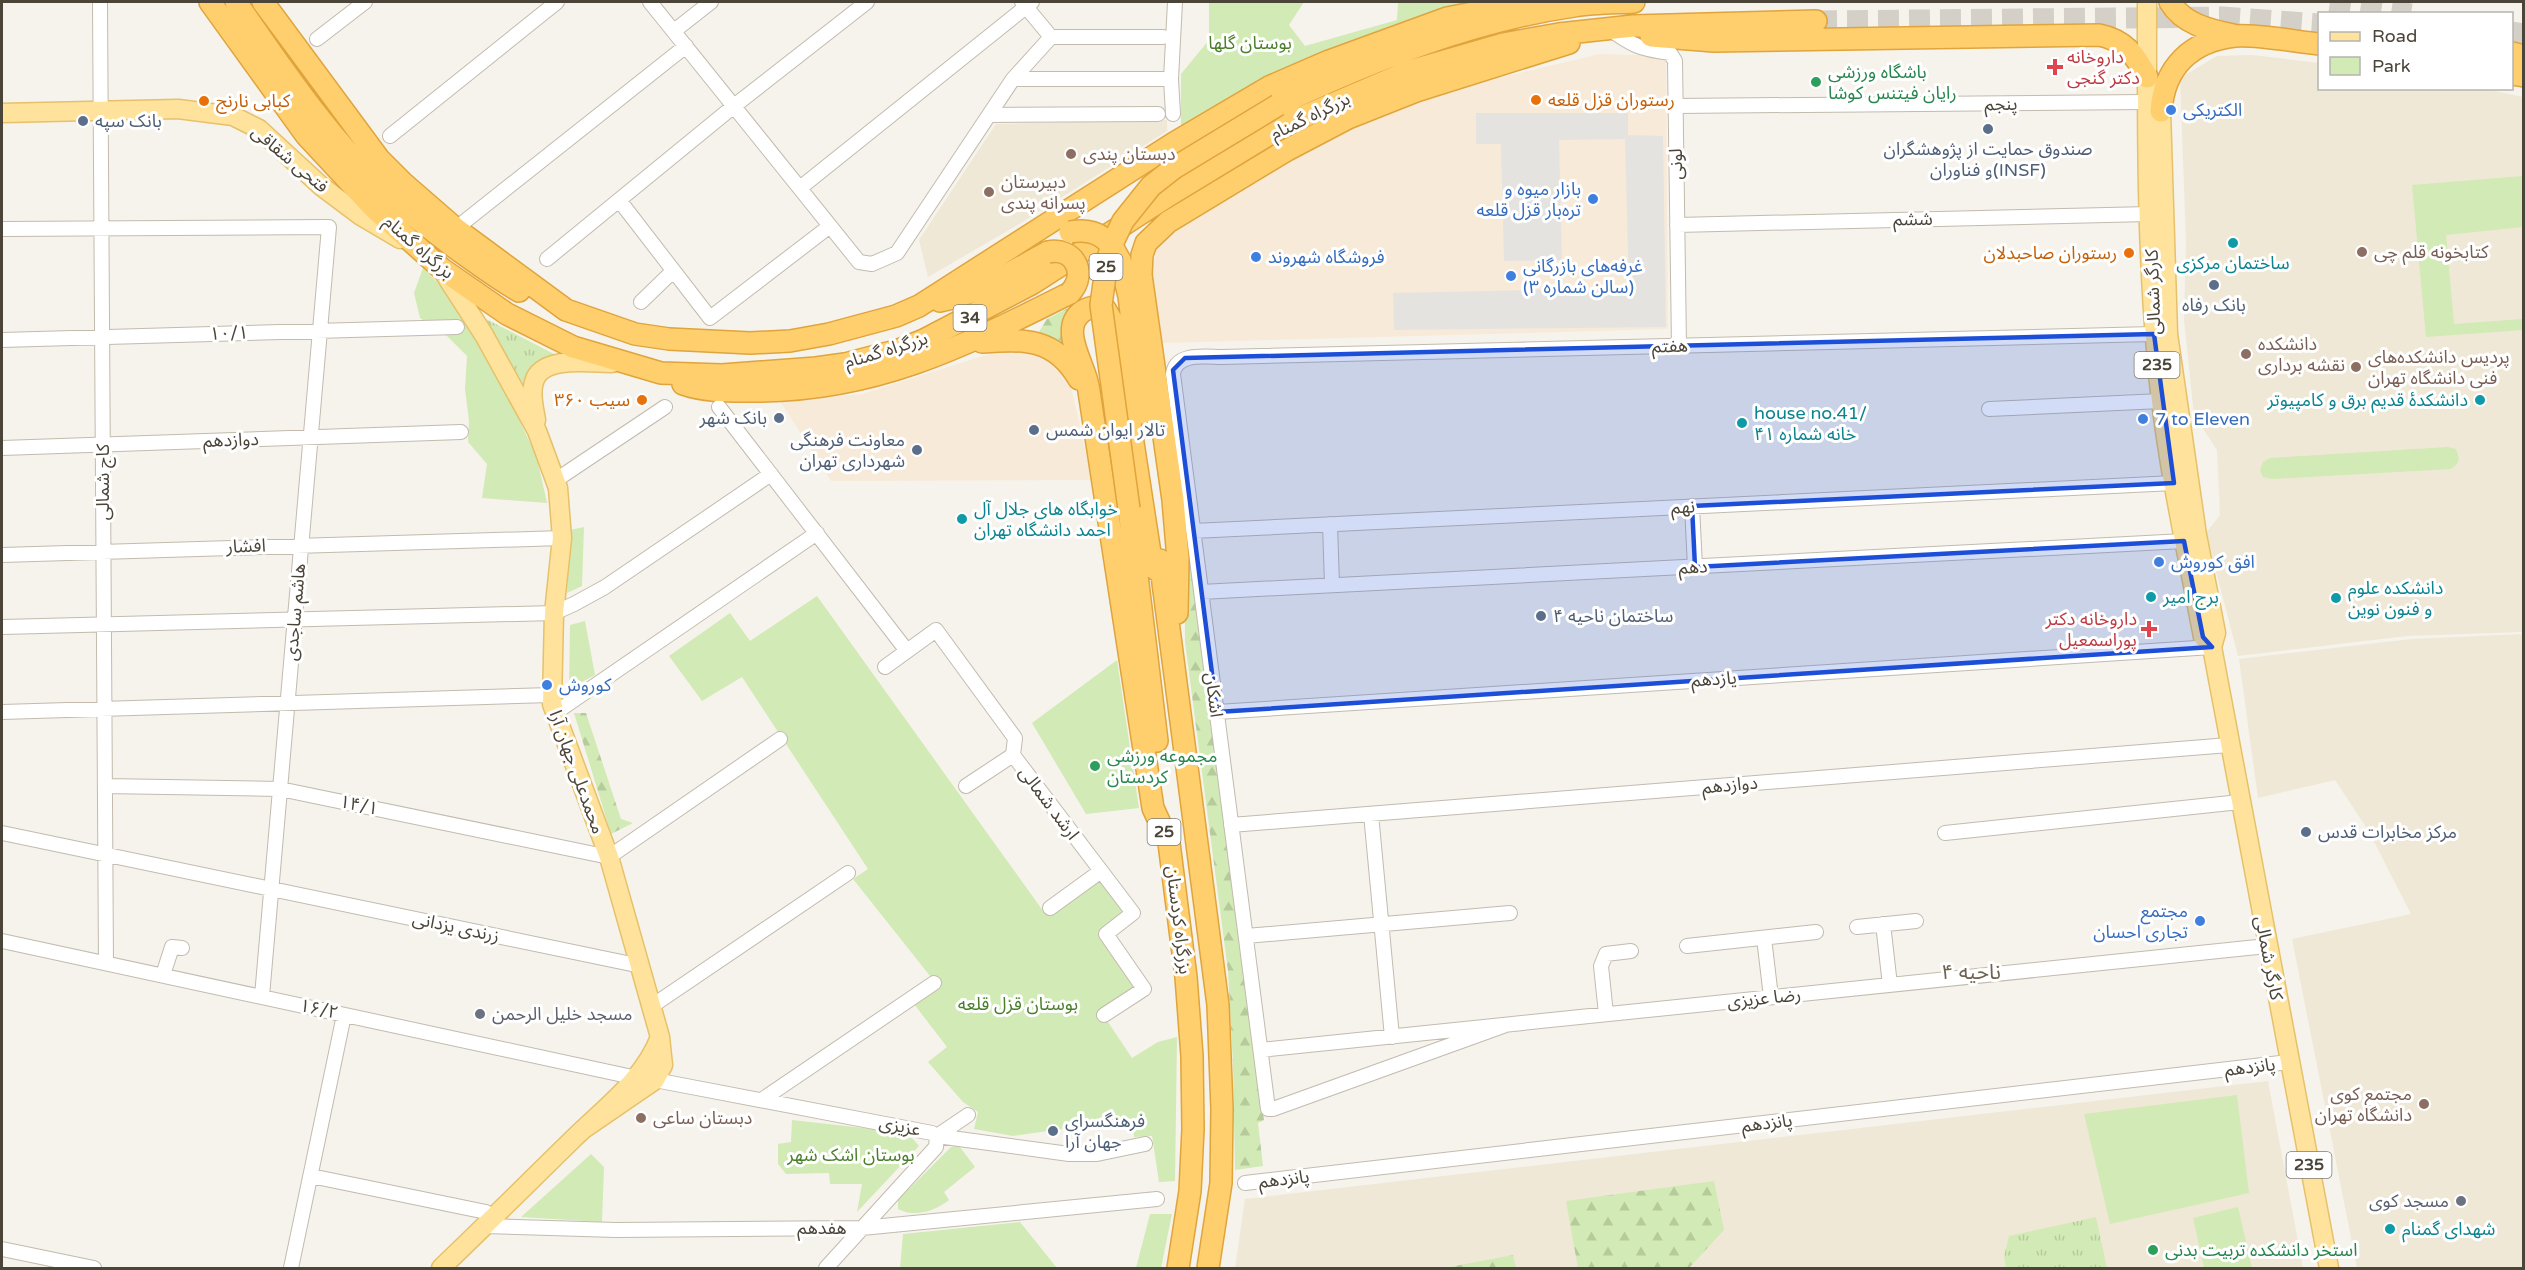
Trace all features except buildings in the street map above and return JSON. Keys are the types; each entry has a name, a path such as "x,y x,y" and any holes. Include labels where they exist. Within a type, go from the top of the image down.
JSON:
{"highway":[{"name":"بزرگراه گمنام","path":"210,2 306,135 367,200 442,269 507,314 573,347 661,373 722,375 845,364 899,350 968,320 1033,283 1171,194 1286,124 1410,71 1503,44 1615,27 1816,21"},
{"path":"236,2 318,118 387,194 508,285 548,305 566,310"},
{"name":"بزرگراه گمنام","path":"262,2 379,159 456,229 566,310 635,334 669,339 750,343 829,334 896,316 919,306 1174,143 1269,87 1329,61 1447,18 1530,2"},
{"name":"25","path":"1169,843 1129,509 1101,305 1107,261 1123,221 1151,186 1174,168 1278,105 1344,74 1396,54 1502,21 1575,6 1634,2"},
{"path":"2170,2 2177,12 2195,24 2236,36 2318,44"},
{"path":"1172,652 1178,604 1178,559 1163,423 1140,263 1146,243 1168,222 1231,182 1348,118 1416,91 1556,48 1615,27 1656,38 1690,40 2099,35 2115,39 2126,45 2147,77"},
{"path":"2154,107 2171,71 2184,56 2214,41 2236,36"},
{"name":"25","path":"919,306 958,288 1046,236 1086,231 1102,236 1112,244 1120,260 1129,296 1162,574"},
{"path":"661,373 681,384 704,389 796,390 831,386 874,377 969,343 1070,293 1078,281 1078,266 1069,255 1055,250 952,299 919,306"},
{"name":"بزرگراه کردستان","path":"1178,1269 1190,1191 1193,1129 1192,1056 1186,977 1169,843 1154,808 1090,398 1072,329 1080,313 1093,306 1109,312 1115,326 1152,566 1162,574 1215,969 1222,1109 1221,1183 1208,1269"},
{"path":"969,343 1023,340 1048,347 1067,361 1090,398"}],"main road":[{"name":"کارگر شمالی","path":"2147,2 2147,77 2154,107 2168,334 2186,520"},
{"name":"کارگر شمالی","path":"2154,107 2150,214 2154,334 2161,401 2174,483 2216,633 2212,646 2229,745 2329,1269"},
{"name":"فتحی شقاقی","path":"2,113 178,109 232,116 259,129 321,186 361,216 420,250"},
{"path":"442,269 484,335 537,431"},
{"path":"537,431 532,391 536,376 543,369 562,363 625,364"},
{"name":"محمدعلی جهان آرا","path":"537,431 556,480 561,503 562,538 554,613 553,704 609,857 660,1036 663,1065 646,1079"},
{"path":"441,1269 486,1219 585,1128 646,1079"}],"street":[{"name":"کاج شمالی","path":"100,2 106,962"},
{"path":"317,39 365,2"},
{"path":"390,136 557,2"},
{"path":"650,2 859,262 872,264 897,253 1013,79 1051,38 1163,37"},
{"path":"674,31 711,2"},
{"path":"547,259 734,106 867,2"},
{"path":"1173,114 1171,79 1175,2"},
{"path":"800,188 1027,3 1051,38"},
{"name":"لونی","path":"1615,27 1632,45 1674,57 1678,346"},
{"path":"464,222 686,46"},
{"path":"1013,79 1171,79"},
{"name":"پنجم","path":"1676,106 2154,107"},
{"path":"989,115 1158,114"},
{"path":"620,200 710,318 831,226"},
{"name":"ششم","path":"1677,225 2150,214"},
{"name":"هاشم ساجدی","path":"101,228 329,227 262,996"},
{"path":"2,229 101,228"},
{"path":"641,302 673,271"},
{"name":"۱۰/۱","path":"2,340 457,327"},
{"name":"هفتم","path":"1185,358 2154,334"},
{"name":"اشکان","path":"1185,358 1176,364 1173,374 1268,1109 1506,1025"},
{"path":"1989,410 2161,401"},
{"path":"556,480 665,407"},
{"path":"719,407 907,651 885,668"},
{"name":"دوازدهم","path":"2,448 461,432"},
{"path":"2,627 554,613 614,581 771,474"},
{"name":"نهم","path":"1193,531 2174,483"},
{"path":"1692,506 1695,567"},
{"name":"دهم","path":"1201,592 1695,567 2186,520"},
{"path":"1330,524 1332,585"},
{"path":"2,712 288,704 553,704 817,533"},
{"name":"افشار","path":"2,555 301,544 562,538"},
{"name":"ارشد شمالی","path":"907,651 936,630 1015,738 1013,754 1133,913 1106,934 1144,990 1104,1016"},
{"name":"یازدهم","path":"1217,712 2212,646"},
{"path":"609,857 780,739"},
{"name":"دوازدهم","path":"1231,825 2229,745"},
{"path":"966,786 1013,754"},
{"name":"۱۴/۱","path":"105,786 280,789 609,857"},
{"path":"1945,833 2240,802"},
{"path":"1371,814 1392,1037"},
{"name":"زرندی یزدانی","path":"2,832 641,966"},
{"path":"1050,908 1101,871"},
{"path":"652,1006 848,873"},
{"path":"1246,936 1510,913"},
{"path":"1857,927 1916,921"},
{"path":"1883,924 1890,985"},
{"path":"1688,946 1816,932"},
{"path":"1764,938 1771,997"},
{"name":"۱۶/۲","path":"2,940 646,1079"},
{"name":"رضا عزیزی","path":"1261,1050 2267,946"},
{"path":"163,975 172,947 182,948"},
{"path":"1606,1014 1602,959 1606,954 1631,951"},
{"path":"763,1099 934,982"},
{"path":"291,1269 344,1015"},
{"name":"پانزدهم","path":"1245,1183 2289,1062"},
{"name":"عزیزی","path":"646,1079 763,1099 932,1133 937,1136 1086,1155 1145,1144"},
{"path":"826,1269 936,1147 937,1136 968,1115"},
{"name":"هفدهم","path":"311,1176 486,1219 616,1230 862,1228 1157,1199"},
{"path":"2,1249 94,1269"}],"highlighted area":[{"path":"2154,334 2174,483 1692,506 1695,567 2184,541 2203,637 2212,647 1217,712 1173,370 1185,358"}],"shaded area":[{"path":"1600,54 1666,56 1668,329 1162,343 1152,273 1157,245 1189,218 1315,143 1447,90"},
{"name":"پردیس دانشکده‌های فنی دانشگاه تهران","path":"2253,55 2318,63 2318,90 2490,90 2523,97 2523,632 2407,636 2238,656 2206,533 2220,515 2217,450 2194,415 2184,320 2186,241 2180,78 2217,56"},
{"path":"1476,113 1628,113 1628,135 1663,136 1666,327 1394,330 1393,293 1629,288 1625,139 1559,140 1562,260 1504,261 1501,144 1476,144"},
{"path":"1167,120 1167,131 1016,226 928,277 919,240 996,124"},
{"path":"1002,350 1048,354 1067,369 1092,480 831,481 780,401 862,394"},
{"name":"مجتمع کوی دانشگاه تهران","path":"2523,634 2523,1268 2357,1268 2292,939 2411,914 2368,830 2335,780 2258,798 2239,659 2412,639"},
{"path":"2268,1081 2303,1268 1235,1268 1245,1199"}],"green space":[{"name":"بوستان گلها","path":"1209,2 1304,2 1289,25 1305,46 1397,20 1398,2 1488,2 1335,46 1181,127 1181,74 1209,40"},
{"path":"2523,176 2523,227 2446,235 2454,324 2523,319 2523,330 2426,337 2412,185"},
{"path":"423,268 450,295 468,320 537,458 547,503 482,498 487,464 468,442 469,421 465,389 467,356 447,336 420,318 414,293"},
{"path":"1076,304 1075,359 1035,338 1047,319"},
{"path":"486,319 556,355 532,366 522,391"},
{"path":"2448,447 2456,449 2459,458 2457,464 2451,469 2272,479 2263,477 2260,470 2263,462 2270,458"},
{"path":"1189,526 1209,699 1264,1120 1258,1123 1263,1166 1235,1170 1228,971 1185,642 1184,532"},
{"path":"584,527 582,586 567,593 570,530"},
{"name":"بوستان قزل قلعه","path":"817,596 1046,915 1098,876 1126,912 1098,934 1136,985 1100,1010 1132,1058 1158,1042 1177,1037 1175,1181 1159,1182 1152,1136 1134,1137 1133,1119 1013,1136 974,1129 978,1112 963,1102 928,1062 947,1047 914,1004 938,986 853,879 868,869 742,677 702,701 669,656 730,613 750,641"},
{"path":"585,621 595,675 569,689 570,625"},
{"name":"مجموعه ورزشی کردستان","path":"1117,660 1139,808 1086,814 1032,723"},
{"path":"574,713 586,713 621,819 633,823 611,834"},
{"path":"2237,1095 2249,1193 2110,1224 2084,1114"},
{"name":"بوستان اشک شهر","path":"792,1120 908,1133 919,1146 857,1212 862,1184 830,1184 829,1173 786,1174 778,1164 778,1144 791,1142"},
{"path":"951,1147 960,1147 975,1167 944,1192 949,1200 925,1212 911,1213 898,1209 898,1200"},
{"path":"591,1154 604,1167 602,1222 521,1217"},
{"path":"1714,1181 1724,1230 1689,1268 1578,1268 1566,1201"},
{"path":"2238,1207 2252,1268 2204,1268 2193,1218"},
{"path":"1150,1214 1172,1214 1161,1268 1136,1268"},
{"path":"2096,1217 2107,1268 2006,1268 2004,1257 2009,1236"},
{"path":"1020,1222 1057,1268 900,1268 903,1234"},
{"path":"1513,1255 1516,1268 1445,1268"}],"tunnel":[{"path":"2330,2 2398,12"},
{"path":"1816,21 2222,17 2318,24"},
{"path":"2513,32 2524,34"}],"place":[{"name":"داروخانه دکتر گنجی","path":"2055,67"},
{"name":"باشگاه ورزشی رایان فیتنس کوشا","path":"1816,82"},
{"name":"رستوران قزل قلعه","path":"1536,100"},
{"name":"کبابی نارنج","path":"204,101"},
{"name":"الکتریکی","path":"2171,110"},
{"name":"بانک سپه","path":"83,121"},
{"name":"صندوق حمایت از پژوهشگران و فناوران(INSF)","path":"1988,129"},
{"name":"دبستان پندی","path":"1071,154"},
{"name":"دبیرستان پسرانه پندی","path":"989,192"},
{"name":"بازار میوه و تره‌بار قزل قلعه","path":"1593,199"},
{"name":"ساختمان مرکزی","path":"2233,243"},
{"name":"کتابخونه قلم چی","path":"2362,252"},
{"name":"رستوران صاحبدلان","path":"2129,253"},
{"name":"فروشگاه شهروند","path":"1256,257"},
{"name":"غرفه‌های بازرگانی (سالن شماره ۳)","path":"1511,276"},
{"name":"بانک رفاه","path":"2214,285"},
{"name":"دانشکده نقشه برداری","path":"2246,354"},
{"name":"پردیس دانشکده‌های فنی دانشگاه تهران","path":"2356,367"},
{"name":"سیب ۳۶۰","path":"642,400"},
{"name":"دانشکدهٔ قدیم برق و کامپیوتر","path":"2480,400"},
{"name":"بانک شهر","path":"779,418"},
{"name":"7 to Eleven","path":"2143,419"},
{"name":"house no.41/ خانه شماره ۴۱","path":"1742,423"},
{"name":"تالار ایوان شمس","path":"1034,430"},
{"name":"معاونت فرهنگی شهرداری تهران","path":"917,450"},
{"name":"خوابگاه های جلال آل احمد دانشگاه تهران","path":"962,519"},
{"name":"افق کوروش","path":"2159,562"},
{"name":"برج امیر","path":"2151,597"},
{"name":"دانشکده علوم و فنون نوین","path":"2336,598"},
{"name":"ساختمان ناحیه ۴","path":"1541,616"},
{"name":"داروخانه دکتر پوراسمعیل","path":"2149,629"},
{"name":"کوروش","path":"547,685"},
{"name":"مجموعه ورزشی کردستان","path":"1095,766"},
{"name":"مرکز مخابرات قدس","path":"2306,832"},
{"name":"مجتمع تجاری احسان","path":"2200,921"},
{"name":"مسجد خلیل الرحمن","path":"480,1014"},
{"name":"مجتمع کوی دانشگاه تهران","path":"2424,1104"},
{"name":"دبستان ساعی","path":"641,1118"},
{"name":"فرهنگسرای جهان آرا","path":"1053,1131"},
{"name":"مسجد کوی","path":"2461,1201"},
{"name":"شهدای گمنام","path":"2390,1229"},
{"name":"استخر دانشکده تربیت بدنی","path":"2153,1250"}],"district":[{"name":"ناحیه ۴","path":"1971,972"}]}
